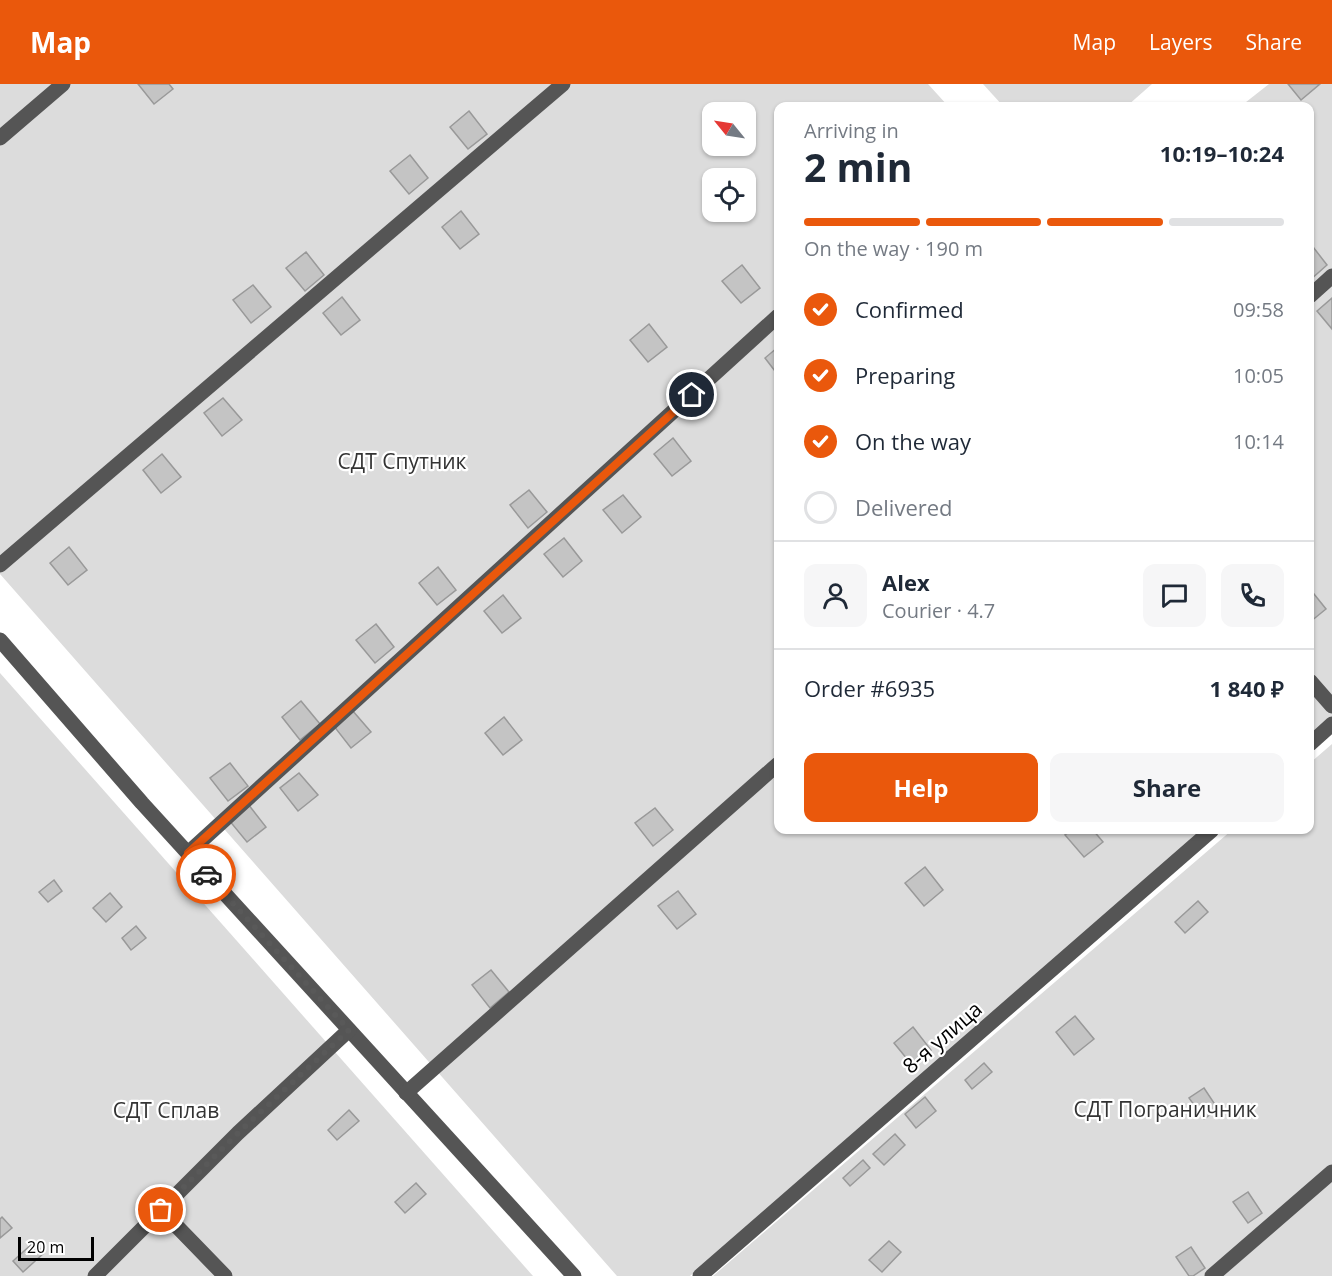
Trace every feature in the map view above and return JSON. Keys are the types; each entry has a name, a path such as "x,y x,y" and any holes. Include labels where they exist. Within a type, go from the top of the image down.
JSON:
{"street":[{"path":"0,138 63,84"},
{"path":"0,565 563,84"},
{"path":"1314,292 1332,276"},
{"path":"188,853 774,320"},
{"path":"0,640 188,853 574,1276"},
{"path":"1314,686 1332,706"},
{"path":"1314,740 1332,724"},
{"path":"406,1093 774,768"},
{"name":"8-я улица","path":"700,1276 1207,834"},
{"path":"95,1276 238,1133 349,1030"},
{"path":"1212,1276 1332,1172"},
{"path":"161,1210 225,1276"}],"green space":[{"name":"СДТ Спутник","path":"0,84 928,84 944,102 774,102 774,834 1198,834 690,1276 617,1276 0,574"},
{"path":"983,84 1152,84 1132,102 999,102"},
{"path":"1269,84 1332,84 1332,717 1314,733 1314,102 1246,102"},
{"name":"СДТ Сплав","path":"0,673 533,1276 0,1276"},
{"name":"СДТ Пограничник","path":"1332,744 1332,1276 713,1276 1227,834 1314,834 1314,760"}],"building":[{"path":"138,84 169,84 173,89 154,104"},
{"path":"1288,84 1320,84 1301,100"},
{"path":"469,111 487,134 468,149 450,127"},
{"path":"410,155 428,178 409,194 390,171"},
{"path":"461,211 479,234 460,249 442,227"},
{"path":"1314,248 1327,265 1314,276"},
{"path":"306,252 324,275 305,291 286,268"},
{"path":"742,265 760,288 741,303 722,281"},
{"path":"253,285 271,307 251,323 233,300"},
{"path":"342,297 360,320 341,335 323,313"},
{"path":"1332,298 1332,329 1317,311"},
{"path":"649,324 667,347 648,362 630,340"},
{"path":"774,350 774,370 765,358"},
{"path":"223,398 242,420 222,436 204,413"},
{"path":"673,438 691,461 672,476 654,454"},
{"path":"162,454 181,477 161,493 143,470"},
{"path":"529,490 547,512 528,528 510,505"},
{"path":"623,495 641,517 622,533 603,510"},
{"path":"564,538 582,561 563,577 544,554"},
{"path":"69,547 87,570 68,585 50,563"},
{"path":"438,567 456,590 437,605 419,583"},
{"path":"1314,594 1326,609 1314,619"},
{"path":"503,595 521,618 502,633 484,611"},
{"path":"376,624 394,647 375,663 356,640"},
{"path":"301,701 320,724 300,740 282,717"},
{"path":"352,710 371,732 351,748 333,725"},
{"path":"504,717 522,740 503,755 485,733"},
{"path":"230,763 248,786 228,801 210,778"},
{"path":"299,773 318,795 298,811 280,788"},
{"path":"248,804 266,827 247,842 228,819"},
{"path":"655,808 673,830 653,846 635,823"},
{"path":"1096,834 1103,842 1084,857 1065,835"},
{"path":"925,867 943,890 924,906 905,883"},
{"path":"54,880 62,891 48,902 39,892"},
{"path":"678,891 696,914 677,929 658,906"},
{"path":"110,893 122,907 106,922 93,908"},
{"path":"1198,901 1208,912 1185,933 1175,922"},
{"path":"136,926 146,938 131,950 122,938"},
{"path":"491,970 509,992 490,1008 472,985"},
{"path":"1075,1016 1094,1039 1074,1055 1056,1032"},
{"path":"913,1027 931,1050 912,1065 894,1043"},
{"path":"984,1063 992,1072 972,1089 965,1080"},
{"path":"1204,1088 1218,1109 1204,1119 1189,1098"},
{"path":"925,1097 936,1111 916,1128 905,1114"},
{"path":"349,1110 359,1121 337,1140 328,1130"},
{"path":"895,1134 905,1145 884,1165 873,1154"},
{"path":"863,1160 870,1168 850,1186 843,1178"},
{"path":"416,1183 426,1194 405,1213 395,1202"},
{"path":"1248,1192 1262,1213 1248,1223 1233,1202"},
{"path":"2,1217 12,1228 0,1238 0,1219"},
{"path":"889,1241 901,1252 882,1272 869,1260"},
{"path":"34,1242 44,1253 23,1272 13,1261"},
{"path":"1191,1247 1205,1268 1189,1276 1176,1257"}],"way so far":[{"path":"161,1210 238,1133 349,1030 206,874"}],"route":[{"path":"206,874 188,853 692,395"}]}
